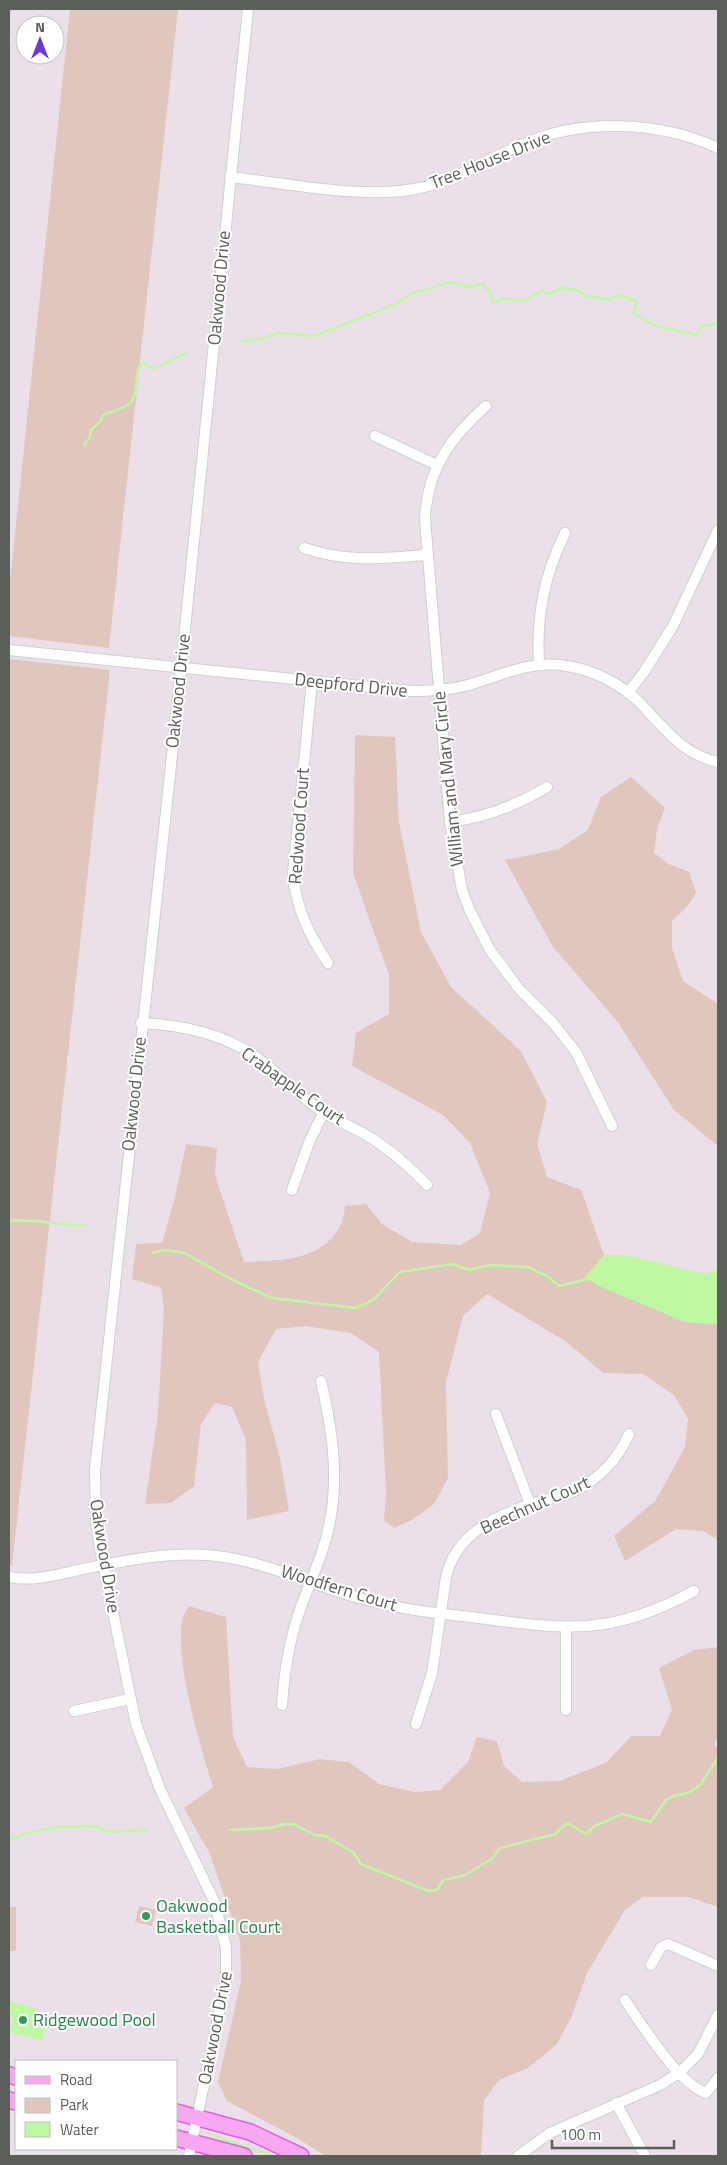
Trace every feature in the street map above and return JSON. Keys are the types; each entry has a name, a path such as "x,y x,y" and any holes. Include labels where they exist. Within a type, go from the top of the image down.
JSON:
{"main road":[{"path":"178,2112 250,2132 301,2156"},
{"path":"178,2139 191,2149 244,2156"}],"street":[{"name":"Oakwood Drive","path":"191,2149 226,1980 226,1948 215,1903 160,1789 146,1754 130,1700 96,1523 95,1470 248,9"},
{"name":"Tree House Drive","path":"230,177 340,189 398,192 416,189 448,179 524,143 567,131 594,127 623,126 663,131 718,148"},
{"name":"William and Mary Circle","path":"486,406 456,436 436,465 426,504 427,555 450,822 462,890 479,931 502,968 520,990 553,1022 576,1052 612,1126"},
{"path":"375,436 436,465"},
{"path":"628,692 673,626 718,530"},
{"path":"538,665 541,599 549,569 564,533"},
{"path":"304,548 329,556 354,559 427,555"},
{"name":"Deepford Drive","path":"9,650 411,691 438,691 474,683 501,673 538,665 561,665 585,670 612,682 628,692 675,742 699,756 718,762"},
{"name":"Redwood Court","path":"312,681 293,874 294,892 303,920 328,964"},
{"path":"450,822 488,815 510,808 547,787"},
{"name":"Crabapple Court","path":"141,1024 180,1027 199,1031 240,1047 269,1066 286,1083 324,1112 378,1142 399,1158 427,1185"},
{"path":"292,1190 310,1140 324,1112"},
{"path":"282,1705 290,1644 299,1612 312,1582 330,1522 335,1477 332,1441 321,1381"},
{"path":"496,1414 530,1504"},
{"name":"Beechnut Court","path":"416,1724 432,1673 440,1614 450,1562 462,1543 481,1526 530,1504 574,1491 592,1480 613,1460 629,1434"},
{"name":"Woodfern Court","path":"9,1577 40,1578 166,1555 206,1555 260,1564 371,1602 440,1614 566,1628 604,1625 630,1619 657,1610 694,1591"},
{"path":"566,1628 566,1710"},
{"path":"74,1711 130,1700"},
{"path":"651,1965 661,1947 668,1944 718,1966"},
{"path":"625,2000 680,2073 706,2093 718,2078"},
{"path":"518,2156 550,2132 660,2085 680,2073 698,2054 718,2015"},
{"path":"616,2103 645,2156"}],"green space":[{"path":"70,9 178,9 109,648 9,636 9,591"},
{"path":"9,659 110,670 12,1566 9,1566"},
{"path":"355,735 395,737 399,822 421,932 451,987 521,1051 547,1102 537,1144 547,1177 581,1190 604,1255 586,1277 685,1322 718,1324 718,1540 703,1531 676,1529 625,1561 614,1536 656,1500 685,1447 688,1419 674,1395 643,1374 603,1373 565,1341 487,1294 463,1316 446,1382 448,1478 434,1504 412,1520 394,1528 384,1520 386,1494 379,1352 351,1333 305,1326 276,1329 258,1362 264,1399 280,1458 289,1511 247,1520 246,1440 232,1407 215,1403 201,1424 194,1486 171,1503 145,1504 158,1414 164,1308 161,1288 132,1279 136,1244 162,1243 175,1197 186,1144 217,1148 215,1175 244,1262 271,1261 297,1257 321,1247 331,1239 339,1228 345,1206 366,1204 382,1224 412,1242 461,1245 480,1233 490,1193 470,1143 443,1115 352,1066 356,1033 389,1014 389,975 353,873"},
{"path":"631,777 665,808 657,829 654,853 669,864 689,872 696,893 687,907 672,921 672,948 683,981 718,1004 718,1146 674,1110 617,1021 553,947 505,860 559,849 588,830 601,797"},
{"path":"189,1606 226,1617 233,1737 247,1767 277,1769 320,1759 349,1762 379,1784 415,1792 440,1790 468,1762 477,1737 497,1741 504,1766 522,1782 560,1781 607,1762 631,1736 660,1736 672,1710 659,1668 694,1650 718,1647 718,1737 714,1744 718,1750 718,1907 689,1897 643,1897 625,1910 587,1973 571,2018 557,2044 528,2068 499,2080 484,2100 481,2156 325,2156 297,2138 227,2101 218,2082 241,1981 240,1941 209,1852 184,1808 213,1787 190,1704 182,1660 182,1620"},
{"name":"Oakwood Basketball Court","path":"139,1906 156,1910 152,1926 135,1922"},
{"path":"9,1907 16,1907 16,1951 9,1951"}],"water":[{"path":"604,1255 627,1255 706,1274 718,1268 718,1324 685,1322 599,1286 585,1277"},
{"name":"Ridgewood Pool","path":"9,2001 36,2008 33,2022 46,2026 42,2040 9,2032 13,2018 9,2016"}],"waterway":[{"path":"243,341 262,339 277,333 314,336 396,304 410,294 451,282 469,287 483,284 491,294 493,303 504,299 524,300 542,291 548,294 563,288 578,290 586,296 607,299 621,295 637,301 633,314 657,326 696,335 702,326 718,324"},
{"path":"84,445 90,437 91,430 100,422 103,415 124,407 131,402 134,397 139,367 142,362 153,369 187,352"},
{"path":"9,1221 28,1220 85,1225"},
{"path":"153,1253 164,1250 184,1253 235,1281 272,1298 356,1308 373,1300 400,1272 452,1264 469,1270 490,1265 528,1267 547,1276 559,1286 592,1278"},
{"path":"229,1830 271,1828 284,1824 294,1824 314,1835 325,1836 353,1852 361,1864 428,1891 437,1890 443,1880 463,1876 492,1859 500,1848 555,1834 567,1823 586,1834 595,1826 622,1814 651,1822 666,1800 677,1795 689,1793 701,1784 718,1758"},
{"path":"9,1840 27,1833 60,1827 93,1826 110,1832 147,1830"},
{"path":"208,2134 274,2156"}],"place":[{"name":"Oakwood Basketball Court","path":"146,1916"},
{"name":"Ridgewood Pool","path":"23,2020"}]}
